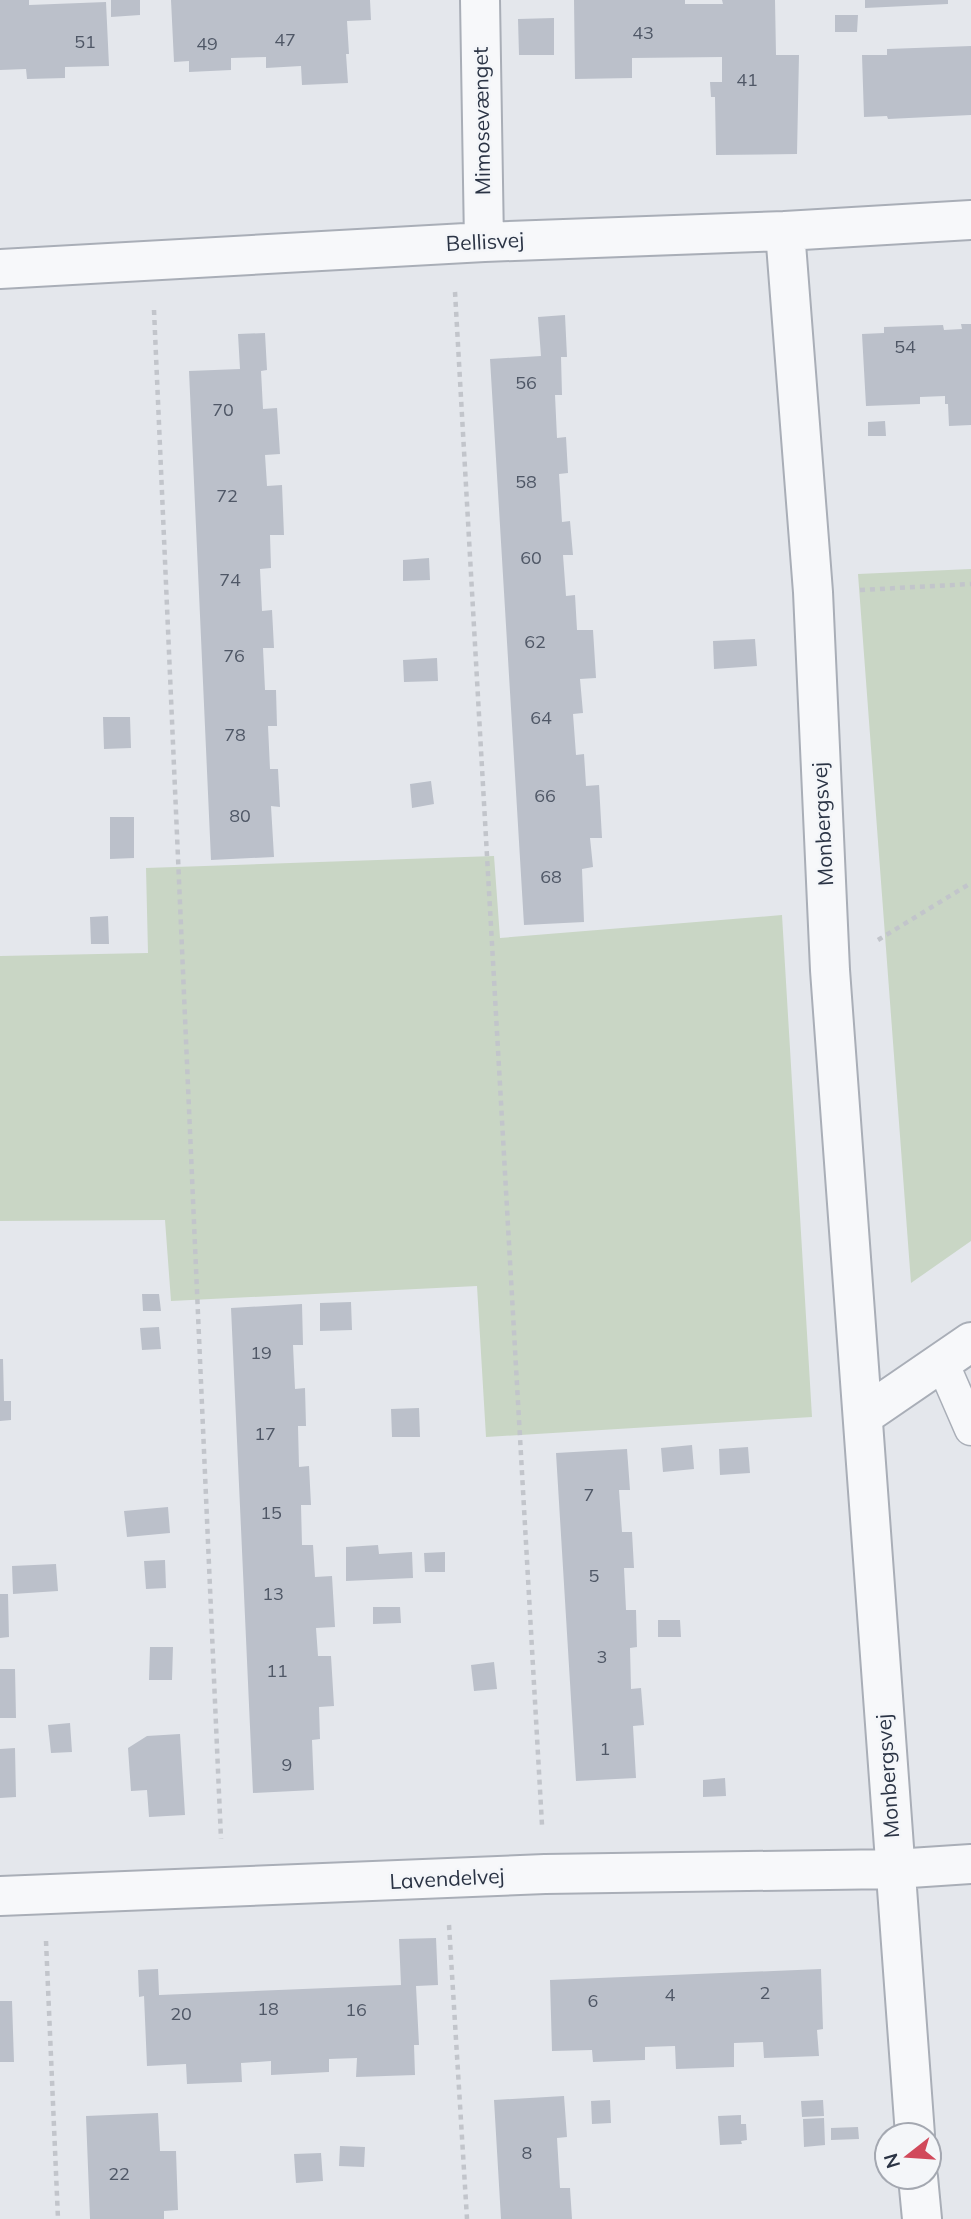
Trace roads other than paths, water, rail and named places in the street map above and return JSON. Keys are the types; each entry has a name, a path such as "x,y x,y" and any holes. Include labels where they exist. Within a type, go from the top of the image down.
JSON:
{"street":[{"name":"Mimosevænget","path":"468,243 480,0"},
{"name":"Bellisvej","path":"0,269 468,243 785,231 971,220"},
{"name":"Monbergsvej","path":"785,231 813,592 830,970 914,2121"},
{"path":"863,1416 956,1351"},
{"name":"Lavendelvej","path":"0,1896 545,1874 895,1869 971,1864"},
{"path":"919,2191 922,2219"}],"lane":[{"path":"956,1351 971,1429"}]}
